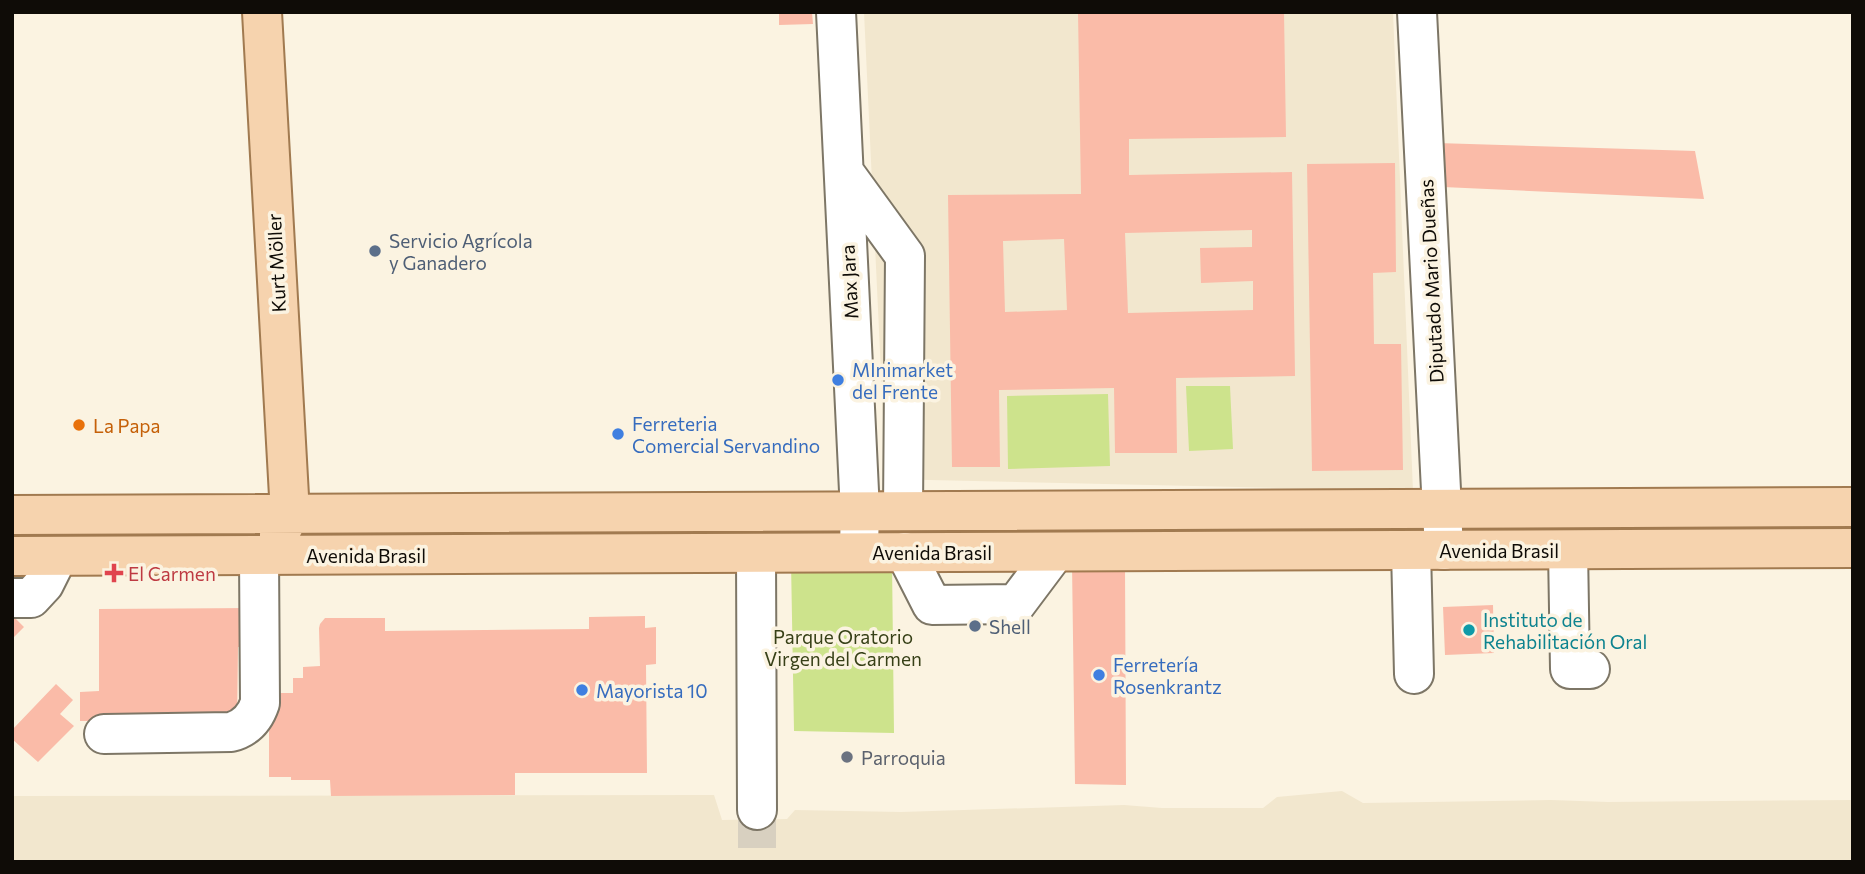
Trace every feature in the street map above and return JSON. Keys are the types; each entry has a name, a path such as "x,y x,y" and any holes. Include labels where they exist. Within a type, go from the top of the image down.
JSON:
{"main road":[{"name":"Kurt Möller","path":"262,12 290,514"},
{"path":"12,515 1853,507"},
{"path":"252,556 278,538 290,514"},
{"name":"Avenida Brasil","path":"12,556 1853,548"}],"street":[{"name":"Max Jara","path":"836,12 860,512 859,553"},
{"name":"Diputado Mario Dueñas","path":"1414,674 1428,550 1442,509 1417,12"},
{"path":"845,172 905,256 903,511"},
{"path":"1568,550 1570,669 1590,669"},
{"path":"905,552 932,605 1016,604 1055,552"},
{"path":"756,554 757,810"},
{"path":"12,598 31,598 44,584 58,556"},
{"path":"104,734 231,733 241,730 248,723 260,703 252,556"}],"shaded area":[{"path":"864,12 1393,12 1413,491 886,479"},
{"path":"1342,791 1363,803 1853,800 1853,862 12,862 12,796 714,795 722,820 787,819 795,810 901,812 1124,805 1162,808 1263,808 1277,797"}],"green space":[{"path":"1186,386 1230,386 1233,449 1189,451"},
{"path":"1108,394 1110,466 1008,469 1007,396"},
{"name":"Parque Oratorio Virgen del Carmen","path":"791,562 892,562 894,733 794,731"}],"building":[{"path":"779,12 812,12 813,24 779,25"},
{"path":"1078,12 1284,12 1286,137 1129,139 1129,175 1292,172 1295,376 1176,378 1177,453 1115,453 1114,388 999,390 1000,467 952,467 948,195 1081,194","holes":["1252,230 1252,247 1200,248 1201,283 1253,281 1253,310 1128,313 1125,233","1064,239 1067,310 1005,312 1003,241"]},
{"path":"1437,143 1695,151 1704,199 1443,187"},
{"path":"1395,163 1396,272 1373,273 1374,344 1401,344 1403,470 1312,471 1307,164"},
{"name":"Ferretería Rosenkrantz","path":"1072,564 1125,566 1126,785 1075,784"},
{"name":"Instituto de Rehabilitación Oral","path":"1493,605 1494,653 1445,655 1443,607"},
{"path":"252,608 252,648 238,647 237,721 80,721 80,692 99,691 99,609"},
{"path":"12,615 24,627 12,639"},
{"path":"645,616 645,628 656,627 656,664 646,665 647,773 515,773 515,795 331,796 330,780 269,777 269,693 293,693 293,678 303,678 303,667 320,666 319,628 325,618 385,618 385,631 589,629 589,617"},
{"path":"56,684 73,700 60,714 74,726 38,762 12,739 12,730"}],"tunnel":[{"path":"757,810 757,862"}],"place":[{"name":"Servicio Agrícola y Ganadero","path":"375,251"},
{"name":"MInimarket del Frente","path":"838,380"},
{"name":"La Papa","path":"79,425"},
{"name":"Ferreteria Comercial Servandino","path":"618,434"},
{"name":"El Carmen","path":"114,573"},
{"name":"Shell","path":"975,626"},
{"name":"Instituto de Rehabilitación Oral","path":"1469,630"},
{"name":"Ferretería Rosenkrantz","path":"1099,675"},
{"name":"Mayorista 10","path":"582,690"},
{"name":"Parroquia","path":"847,757"}]}
